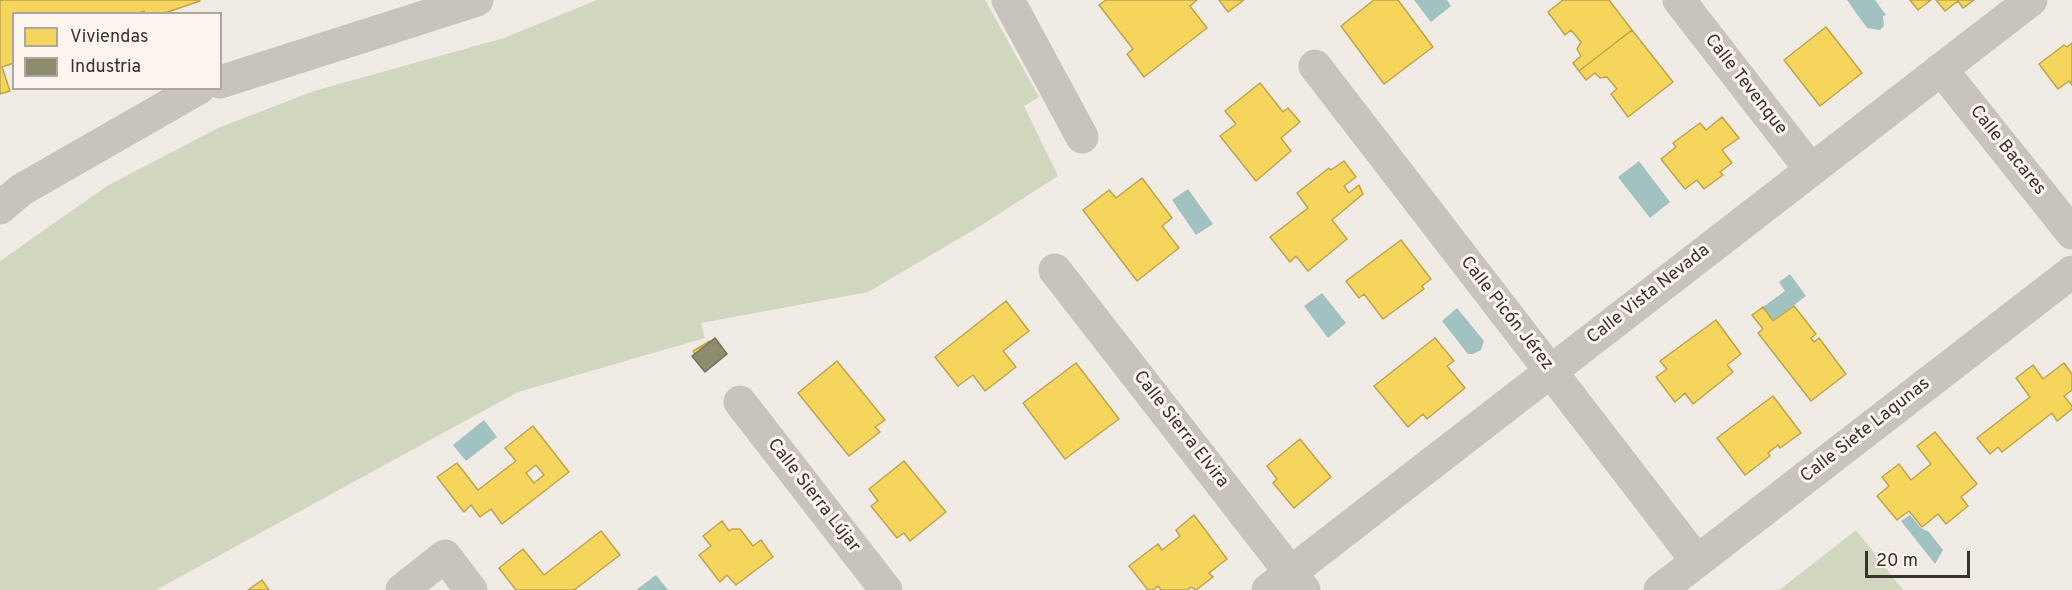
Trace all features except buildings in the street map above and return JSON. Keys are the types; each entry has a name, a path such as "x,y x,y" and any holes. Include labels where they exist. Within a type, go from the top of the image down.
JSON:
{"street":[{"path":"222,81 477,0"},
{"path":"1008,0 1082,137"},
{"name":"Calle Tevenque","path":"1678,0 1811,170"},
{"name":"Calle Vista Nevada","path":"1288,584 1550,371 2031,0"},
{"name":"Calle Picón Jérez","path":"1315,66 1697,561"},
{"name":"Calle Bacares","path":"1941,69 2072,233"},
{"path":"0,208 21,190 196,90"},
{"name":"Calle Sierra Elvira","path":"1055,270 1288,584"},
{"name":"Calle Siete Lagunas","path":"1660,590 2072,272"},
{"name":"Calle Sierra Lújar","path":"740,402 886,590"},
{"path":"402,590 445,556 471,590"}],"green space":[{"path":"597,0 985,0 1039,97 1024,106 1058,176 977,228 868,292 701,323 705,338 518,392 156,590 0,590 0,261 107,186 218,128 314,91 504,38"},
{"path":"1856,530 1903,590 1779,590 1782,588"}],"water":[{"path":"1414,0 1447,0 1451,6 1431,22"},
{"path":"1847,0 1875,0 1886,15 1883,16 1884,26 1880,30 1867,28"},
{"path":"1639,161 1670,202 1650,218 1618,177"},
{"path":"1188,189 1213,224 1196,235 1172,200"},
{"path":"1790,274 1806,296 1773,321 1763,307 1785,291 1779,282"},
{"path":"1322,293 1346,323 1328,338 1304,306"},
{"path":"1457,308 1484,341 1481,350 1473,354 1468,354 1442,321"},
{"path":"484,420 497,437 466,461 453,445"},
{"path":"1910,515 1921,528 1929,532 1943,550 1935,564 1901,521"},
{"path":"656,575 668,590 636,590"}]}
